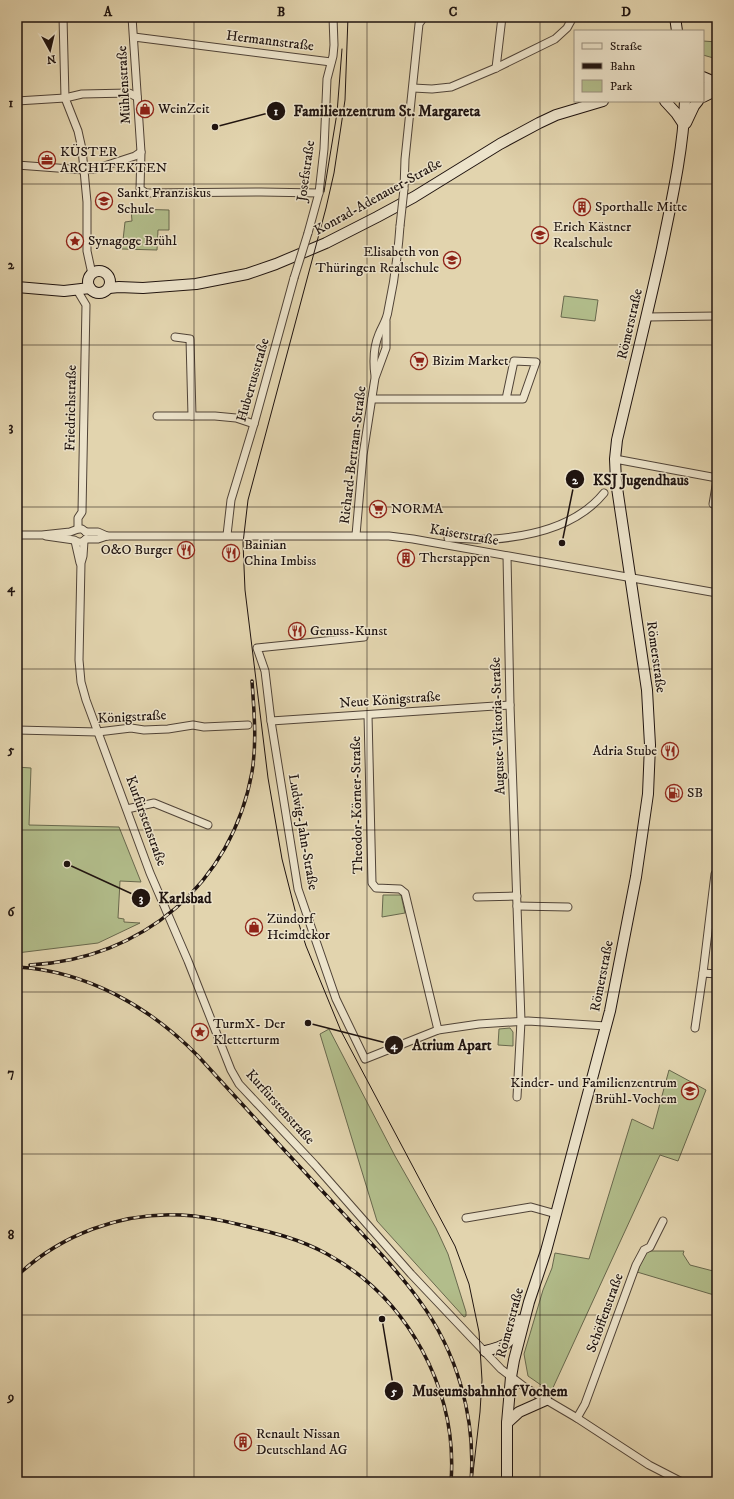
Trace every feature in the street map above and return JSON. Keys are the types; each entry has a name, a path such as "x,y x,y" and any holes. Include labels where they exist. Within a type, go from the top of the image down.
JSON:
{"main road":[{"path":"675,17 677,30"},
{"path":"704,76 717,83"},
{"path":"704,88 717,89"},
{"path":"704,96 717,89"},
{"name":"Konrad-Adenauer-Straße","path":"109,288 143,288 196,284 247,274 276,264 326,243 377,217 420,193 500,144 539,123 556,115 600,102"},
{"path":"666,102 673,109 684,127"},
{"name":"Römerstraße","path":"505,1482 507,1423 511,1377 529,1302 546,1251 610,1011 636,877 646,810 650,778 647,690 616,481 615,459 679,168 684,127 685,102"},
{"path":"684,127 697,102"},
{"path":"99,272 106,274 110,280 109,288 104,292 94,292 90,288 89,278 92,274 99,272"},
{"path":"17,287 64,291 90,288"},
{"path":"485,1351 503,1347 510,1341 529,1302"},
{"path":"507,1423 519,1412 546,1400"}],"street":[{"path":"63,17 65,98 78,130 82,149 87,202 87,252 92,274"},
{"name":"Mühlenstraße","path":"132,17 141,152 140,189 146,194 261,192 319,193"},
{"name":"Josefstraße","path":"308,233 319,193 324,149 327,79 334,45 333,17"},
{"name":"Richard-Bertram-Straße","path":"375,378 386,348 386,321 394,283 419,24 424,17"},
{"path":"496,68 502,17"},
{"path":"413,88 432,89 451,87 496,68 555,39 567,28 573,17"},
{"name":"Hermannstraße","path":"134,37 331,62"},
{"path":"17,101 65,98 82,94 129,93 137,98"},
{"path":"17,164 84,170 95,169 135,156 141,152"},
{"name":"Hubertusstraße","path":"227,535 231,500 308,233"},
{"name":"Friedrichstraße","path":"76,530 78,518 82,512 86,305 77,290"},
{"path":"647,317 717,316"},
{"name":"Richard-Bertram-Straße","path":"356,535 363,455 375,378 375,344 379,332 386,321"},
{"path":"175,337 190,339 192,416"},
{"path":"372,399 506,399 523,399 536,362 514,361 506,399"},
{"path":"157,416 236,418 254,424"},
{"path":"615,459 717,479 712,504"},
{"path":"448,538 493,539 517,536 554,527 582,513 597,501 604,493"},
{"path":"17,535 42,536 80,542 85,537 82,529 42,536"},
{"path":"75,540 72,535 76,530"},
{"name":"Kaiserstraße","path":"85,537 98,532 106,536 389,536 717,593"},
{"name":"Kurfürstenstraße","path":"85,537 81,563 79,660 81,682 150,873 239,1084 316,1165 411,1274 511,1377 649,1465 682,1482"},
{"path":"492,553 493,539"},
{"name":"Kurfürstenstraße","path":"75,540 81,563"},
{"name":"Auguste-Viktoria-Straße","path":"506,556 521,1021 517,1097"},
{"name":"Ludwig-Jahn-Straße","path":"364,637 257,648 265,671 271,721 298,889 336,999 366,1059 438,1030"},
{"name":"Neue Königstraße","path":"271,721 510,705"},
{"name":"Theodor-Körner-Straße","path":"368,715 372,883 376,888 400,889 405,893 438,1030"},
{"name":"Königstraße","path":"17,730 98,732 131,728 144,730 168,729 194,725 204,727 248,725"},
{"path":"127,809 154,803 208,825"},
{"path":"717,810 717,816"},
{"path":"695,1028 715,874 717,871"},
{"path":"477,897 517,896"},
{"path":"517,906 568,907"},
{"path":"703,973 717,974"},
{"path":"438,1030 479,1024 521,1021 606,1026"},
{"path":"466,1218 531,1207 556,1214"},
{"name":"Schöffenstraße","path":"577,1418 585,1404 636,1265 644,1250 650,1247 663,1221"}],"green space":[{"path":"704,41 717,42 717,59 704,55"},
{"path":"131,209 169,210 169,230 158,230 157,250 122,249 125,222 132,221"},
{"path":"564,296 598,300 595,321 561,317"},
{"path":"17,767 31,768 29,825 119,827 141,882 120,881 118,918 124,919 124,922 140,923 98,943 17,953"},
{"path":"383,895 401,895 405,913 382,917"},
{"path":"510,1028 513,1032 513,1046 498,1045 499,1029"},
{"path":"329,1029 395,1156 436,1228 448,1254 466,1312 466,1316 464,1317 377,1221 320,1034"},
{"path":"669,1070 706,1090 678,1161 660,1155 551,1392 528,1376 524,1354 543,1290 552,1268 555,1253 589,1259 632,1119 653,1129"},
{"path":"646,1251 684,1251 683,1254 690,1265 717,1272 717,1285 714,1295 637,1272"}],"tram line":[{"path":"348,17 345,100 334,173 248,500 243,543 245,590 268,778 282,859 297,918 306,946 341,1031 455,1246 469,1284 479,1332 482,1380 472,1482"},
{"path":"324,192 337,113 342,49"}],"railway":[{"path":"30,965 71,960 109,948 144,931 176,908 202,881 225,849 241,812 252,772 255,738 252,681"},
{"path":"17,967 43,970 92,984 138,1007 179,1038 198,1056 409,1286 444,1341 461,1386 467,1410 470,1433 472,1458 471,1482"},
{"path":"17,1276 34,1261 72,1238 114,1222 158,1215 204,1217 226,1221 285,1236 317,1249 356,1273 382,1295 404,1321 422,1350 436,1381 446,1414 451,1448 451,1482"}],"place":[{"name":"WeinZeit","path":"145,109"},
{"name":"Familienzentrum St. Margareta","path":"215,127"},
{"name":"KÜSTER ARCHITEKTEN","path":"47,160"},
{"name":"Sankt Franziskus Schule","path":"104,201"},
{"name":"Sporthalle Mitte","path":"582,207"},
{"name":"Erich Kästner Realschule","path":"540,235"},
{"name":"Synagoge Brühl","path":"75,241"},
{"name":"Elisabeth von Thüringen Realschule","path":"452,260"},
{"name":"Bizim Market","path":"419,361"},
{"name":"NORMA","path":"378,509"},
{"name":"KSJ Jugendhaus","path":"562,543"},
{"name":"O&O Burger","path":"186,550"},
{"name":"Bainian China Imbiss","path":"231,553"},
{"name":"Therstappen","path":"406,558"},
{"name":"Genuss-Kunst","path":"297,631"},
{"name":"Adria Stube","path":"670,751"},
{"name":"SB","path":"674,793"},
{"name":"Karlsbad","path":"67,864"},
{"name":"Zündorf Heimdekor","path":"254,927"},
{"name":"Atrium Apart","path":"308,1023"},
{"name":"TurmX- Der Kletterturm","path":"200,1032"},
{"name":"Kinder- und Familienzentrum Brühl-Vochem","path":"690,1091"},
{"name":"Museumsbahnhof Vochem","path":"382,1319"},
{"name":"Renault Nissan Deutschland AG","path":"243,1442"}]}
